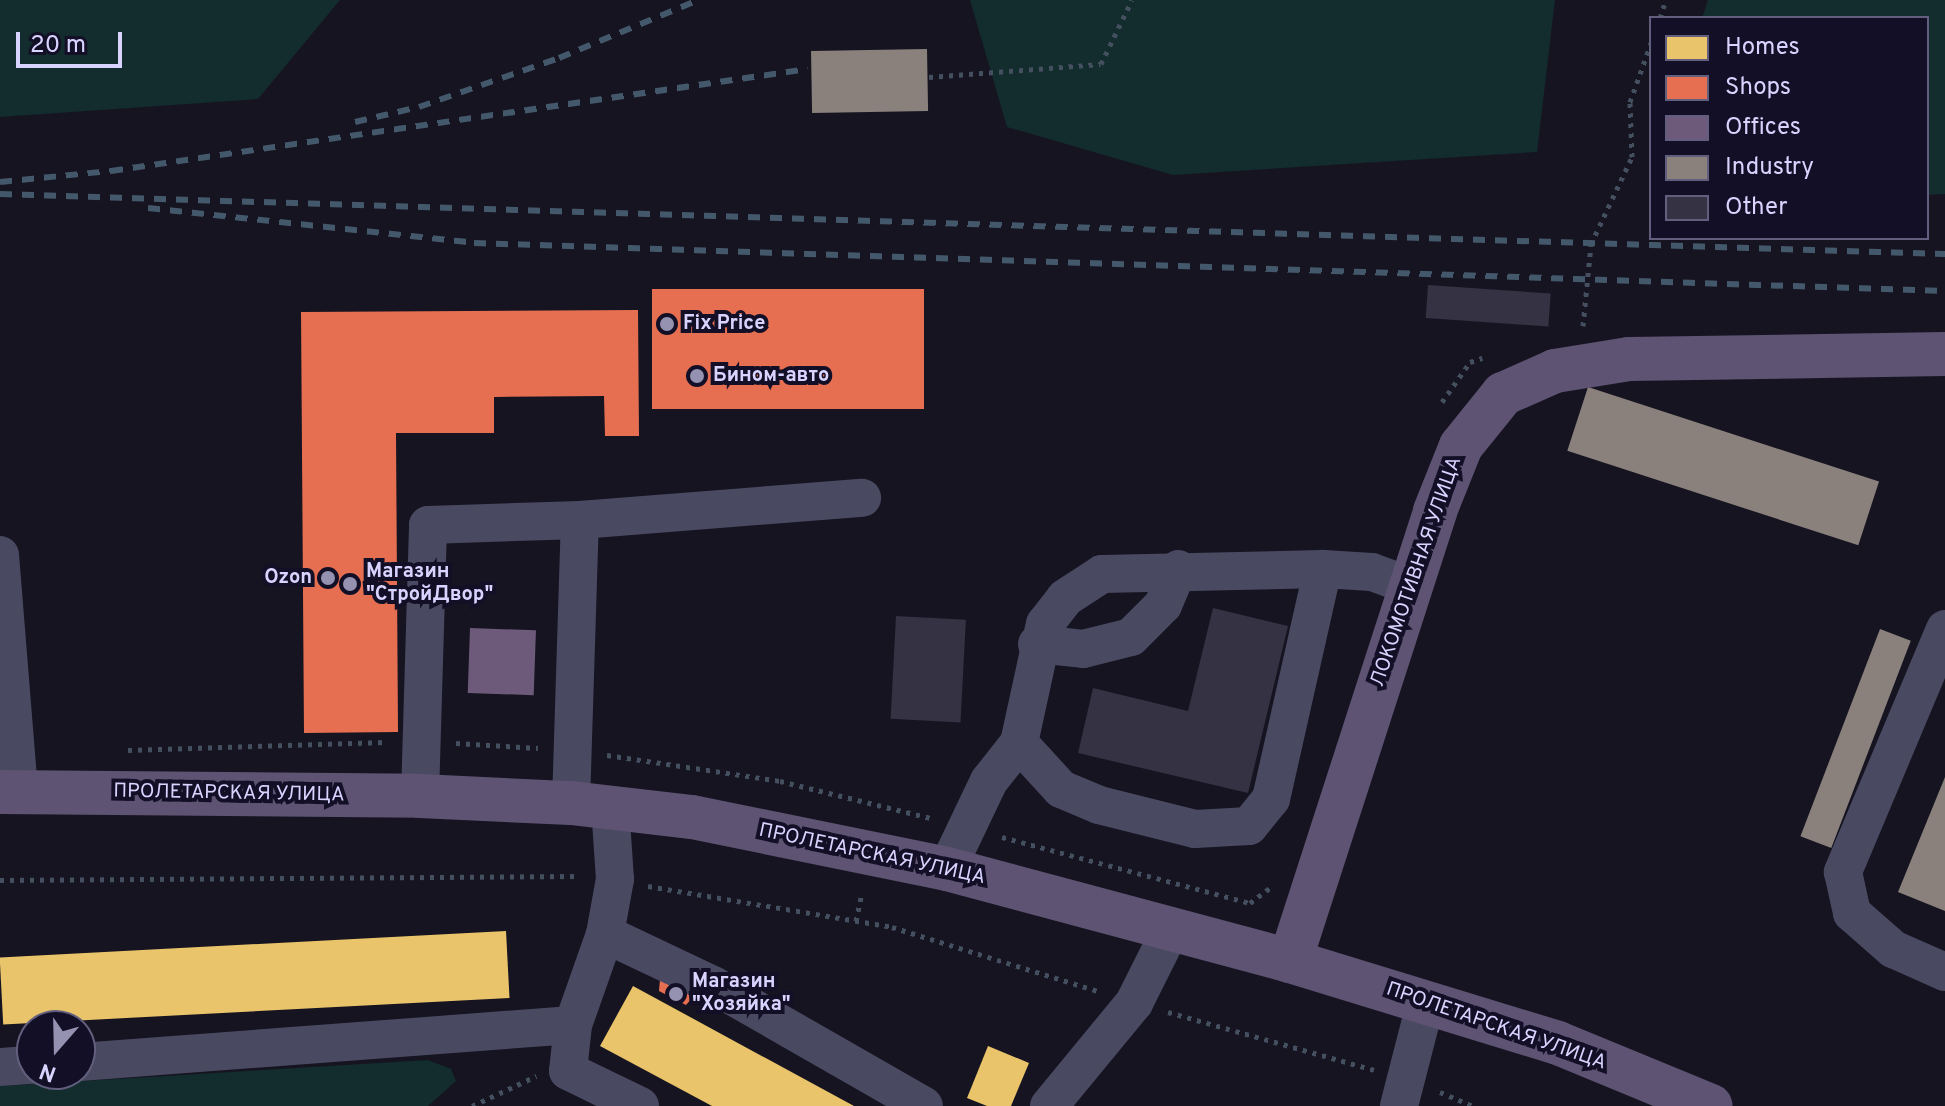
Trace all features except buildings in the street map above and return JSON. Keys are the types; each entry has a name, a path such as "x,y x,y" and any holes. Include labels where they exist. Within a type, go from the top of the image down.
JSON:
{"main road":[{"name":"ЛОКОМОТИВНАЯ УЛИЦА","path":"1290,961 1408,585 1461,446 1503,394 1555,371 1629,359 1945,354"},
{"name":"ПРОЛЕТАРСКАЯ УЛИЦА","path":"10,791 420,796 591,805 707,819 947,869 1290,961 1558,1043 1711,1106"}],"lane":[{"path":"420,796 428,525 580,520 862,498"},
{"path":"580,520 591,805 615,879 605,934 573,1025 568,1071 640,1106"},
{"path":"0,555 10,791"},
{"path":"947,869 989,781 1019,743 1037,644 1065,598 1102,574 1178,569 1323,569 1372,572 1408,585"},
{"path":"1037,644 1083,649 1131,637 1163,605 1178,569"},
{"path":"1019,743 1061,789 1099,805 1195,829 1249,826 1271,799 1323,569"},
{"path":"1945,629 1843,872 1852,913 1893,949 1945,972"},
{"path":"1049,1106 1134,1003 1171,929"},
{"path":"605,934 713,985 924,1106"},
{"path":"1404,1093 1426,1001"},
{"path":"96,1061 573,1025"}],"path":[{"path":"929,77 1101,64 1132,0"},
{"path":"1583,326 1591,244 1632,157 1630,102 1649,49"},
{"path":"0,880 615,879 892,927 1404,1093 1473,1106"},
{"path":"472,1106 524,1078 568,1071"}],"green space":[{"path":"0,0 340,0 258,99 0,117"},
{"path":"970,0 1555,0 1537,152 1173,175 1007,127"},
{"path":"1708,0 1945,0 1945,194 1929,195 1929,16 1703,16"},
{"path":"428,1060 451,1069 456,1081 428,1106 0,1106 0,1086 16,1085 16,1090 96,1090 96,1080"}],"railway":[{"path":"355,122 419,107 559,58 698,0"},
{"path":"0,182 111,171 808,69"},
{"path":"0,194 1945,254"},
{"path":"148,208 474,243 1945,291"}],"place":[{"name":"Fix Price","path":"667,324"},
{"name":"Бином-авто","path":"697,376"},
{"name":"Ozon","path":"328,578"},
{"name":"Магазин \"СтройДвор\"","path":"350,584"},
{"name":"Магазин \"Хозяйка\"","path":"676,994"}]}
